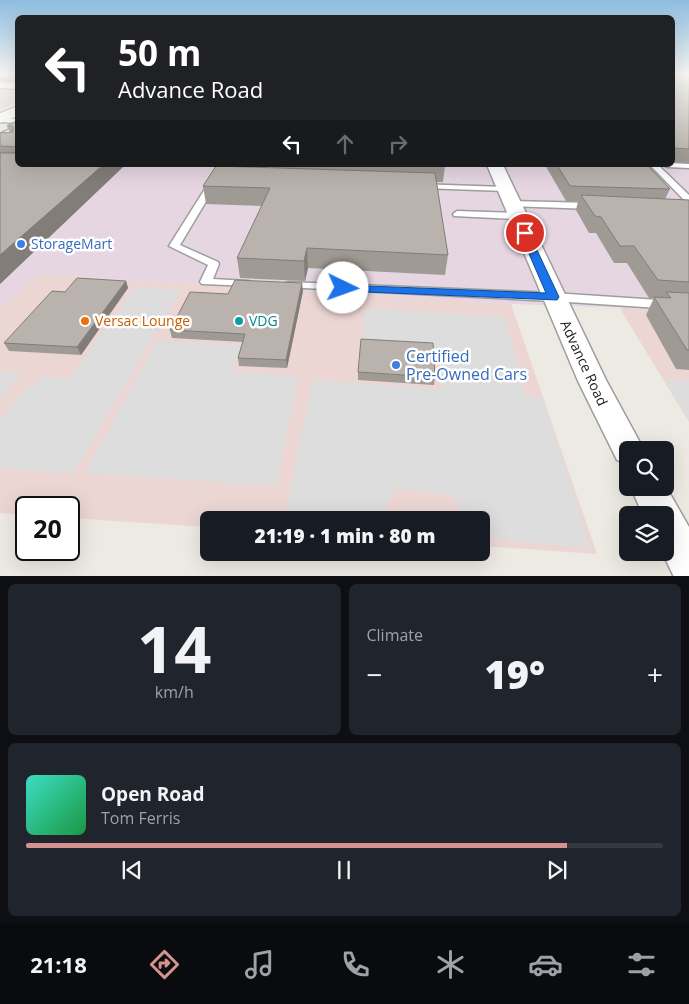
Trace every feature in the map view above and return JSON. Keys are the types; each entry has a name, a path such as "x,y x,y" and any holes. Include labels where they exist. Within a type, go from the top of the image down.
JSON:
{"street":[{"path":"0,120 15,112"},
{"name":"Advance Road","path":"495,167 592,381 623,441"},
{"path":"674,537 689,565"}],"lane":[{"path":"0,120 15,120"},
{"path":"0,137 15,129"},
{"path":"0,144 9,144"},
{"path":"675,165 689,166"},
{"path":"656,167 689,200"},
{"path":"225,179 215,179 174,246 214,264 206,282 255,284"},
{"path":"413,186 511,203 599,207"},
{"path":"456,214 511,203"},
{"path":"275,285 553,297 689,306"}],"shaded area":[{"path":"0,101 15,101 15,102 0,110"},
{"path":"675,101 689,101 689,310 511,304 40,274 0,308 0,133 15,124 15,167 675,167"},
{"path":"40,274 511,304 597,554 490,547 490,511 200,511 200,526 80,519 80,496 15,496 15,514 0,513 0,308"},
{"path":"135,287 181,290 73,474 0,468 0,421 26,388 34,388 42,377 69,379"},
{"path":"619,307 689,310 689,422"},
{"path":"364,308 504,317 526,397 543,397 591,548 490,539 490,511 462,511 452,495 397,488 383,511 286,511 313,380 444,389 439,349 362,343"},
{"path":"157,341 241,345 232,372 298,376 276,486 85,473"},
{"path":"0,371 21,372 0,399"},
{"path":"664,379 689,381 689,420"}],"building":[{"path":"675,101 689,101 689,149 675,148"},
{"path":"15,122 15,147 0,146 0,133 13,132 13,126 7,126"},
{"path":"0,153 15,153 15,167 101,167 0,255"},
{"path":"215,167 435,173 448,255 307,248 304,261 237,258 270,188 203,186"},
{"path":"558,167 649,167 670,189 570,186"},
{"path":"581,195 689,200 689,282 658,280 634,246 620,246 601,217 595,216"},
{"path":"77,278 126,281 77,347 4,343 52,291 65,292"},
{"name":"VDG","path":"235,280 302,283 286,360 238,358 245,334 170,330 190,292 228,294"},
{"path":"666,292 689,293 689,350 687,350 654,297 671,298"},
{"name":"Certified Pre-Owned Cars","path":"361,339 433,343 435,377 358,372"}],"place":[{"name":"StorageMart","path":"21,244"},
{"name":"Versac Lounge","path":"85,321"},
{"name":"VDG","path":"239,321"},
{"name":"Certified Pre-Owned Cars","path":"396,365"}],"route":[{"path":"343,288 553,297 525,233"}]}
